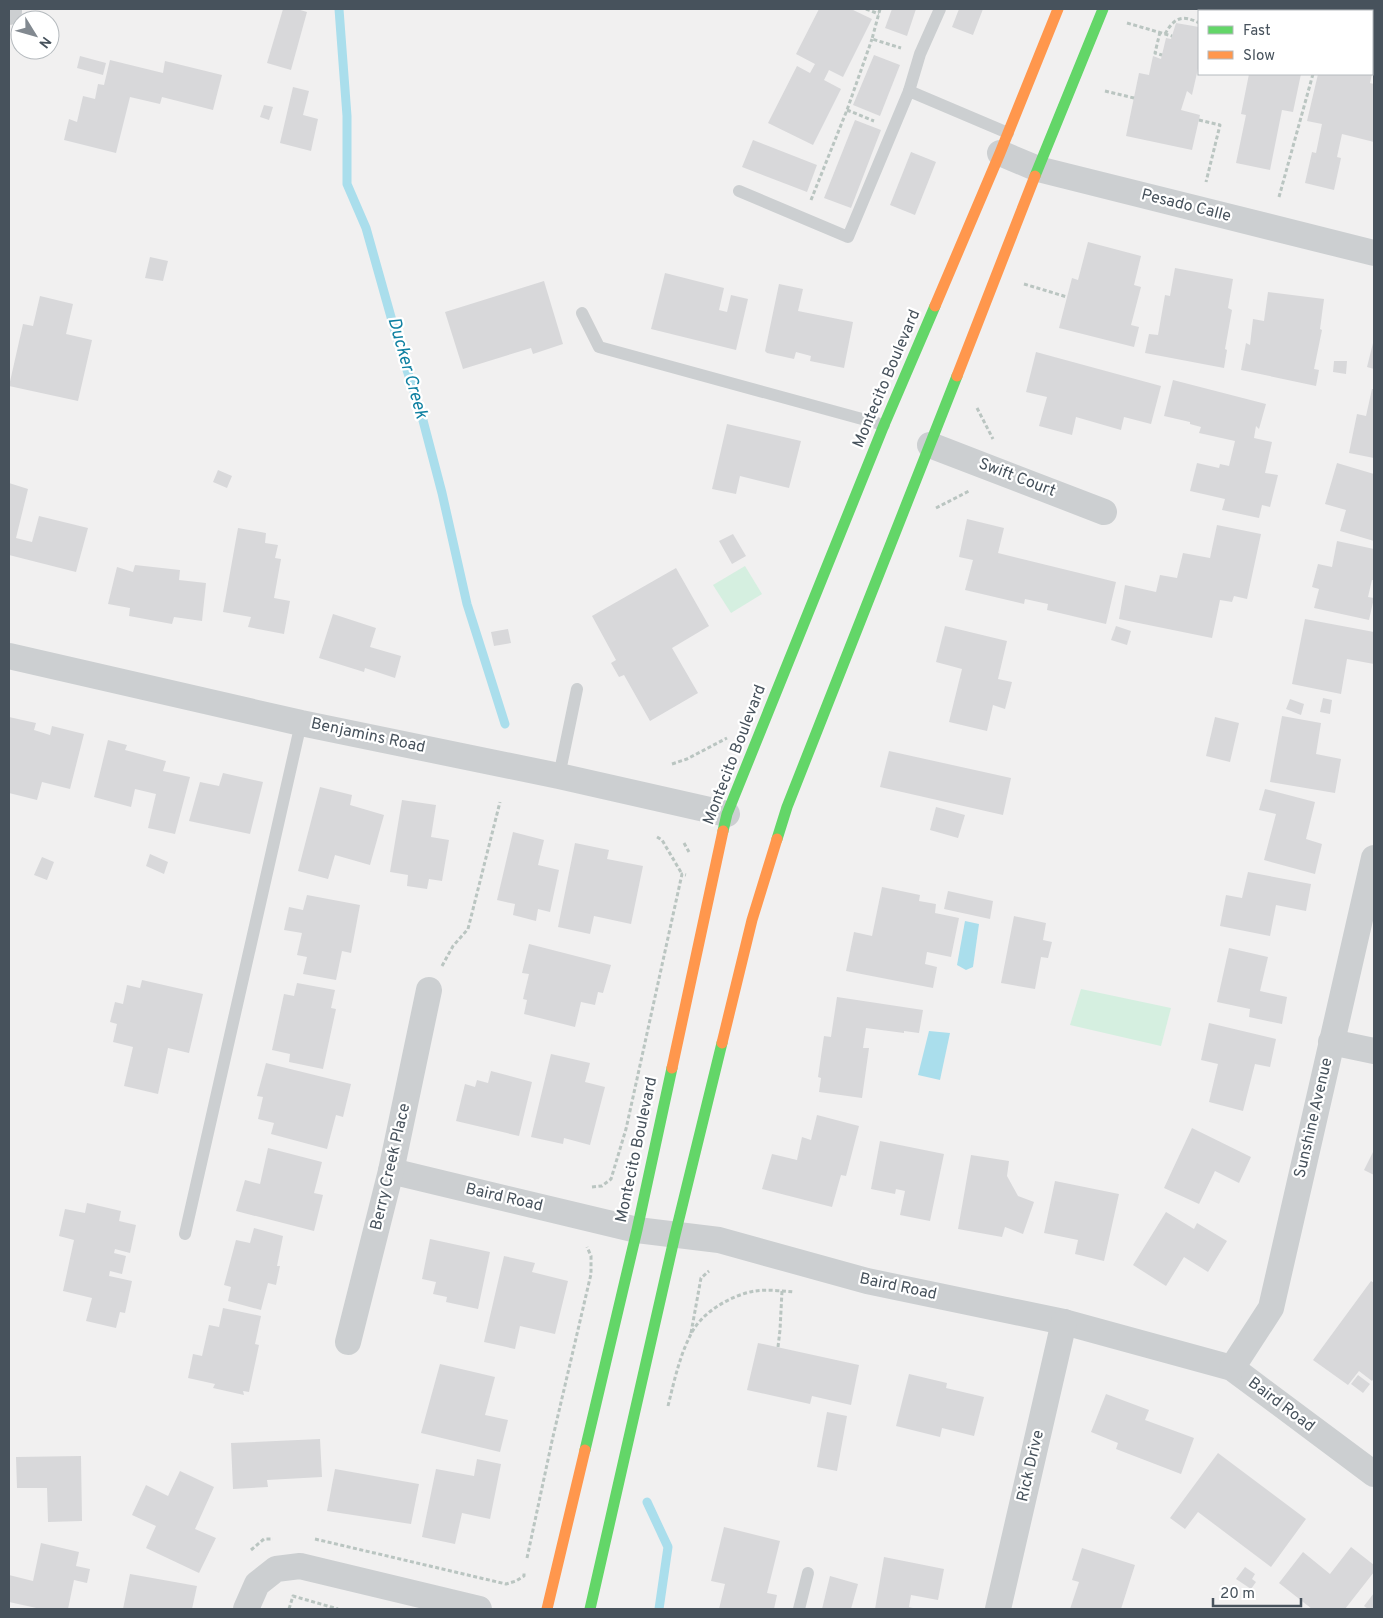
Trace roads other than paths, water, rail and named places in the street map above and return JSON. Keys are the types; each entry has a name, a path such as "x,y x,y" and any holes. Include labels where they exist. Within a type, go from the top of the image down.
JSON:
{"main road":[{"name":"Montecito Boulevard","path":"548,1609 637,1230 727,814 884,426 1004,143 1058,9"},
{"path":"590,1609 675,1235 752,920 787,807 1101,12"}],"street":[{"name":"Pesado Calle","path":"1004,143 1038,169 1374,253"},
{"name":"Swift Court","path":"930,445 1104,512"},
{"name":"Benjamins Road","path":"9,656 302,723 559,776 727,814"},
{"name":"Sunshine Avenue","path":"1232,1368 1271,1308 1374,858"},
{"name":"Berry Creek Place","path":"348,1342 391,1172 429,990"},
{"path":"1331,1042 1374,1051"},
{"name":"Baird Road","path":"391,1172 637,1230 719,1240 867,1281 1064,1322 1232,1368 1374,1474"},
{"name":"Rick Drive","path":"998,1609 1064,1322"},
{"path":"246,1609 257,1584 276,1569 300,1566 479,1609"}],"lane":[{"path":"739,190 848,237 894,128 909,90 920,54 940,9"},
{"path":"909,90 1004,143"},
{"path":"582,313 599,347 884,426"},
{"path":"559,776 577,689"},
{"path":"185,1234 302,723"},
{"path":"799,1609 808,1573"}],"water":[{"path":"965,921 979,924 973,967 966,970 957,965"},
{"path":"929,1031 950,1033 940,1080 918,1075"}],"waterway":[{"name":"Ducker Creek","path":"339,9 347,116 347,184 366,228 400,349 420,409 442,493 467,604 505,724"},
{"name":"Ducker Creek","path":"647,1502 668,1547 659,1609"}]}
